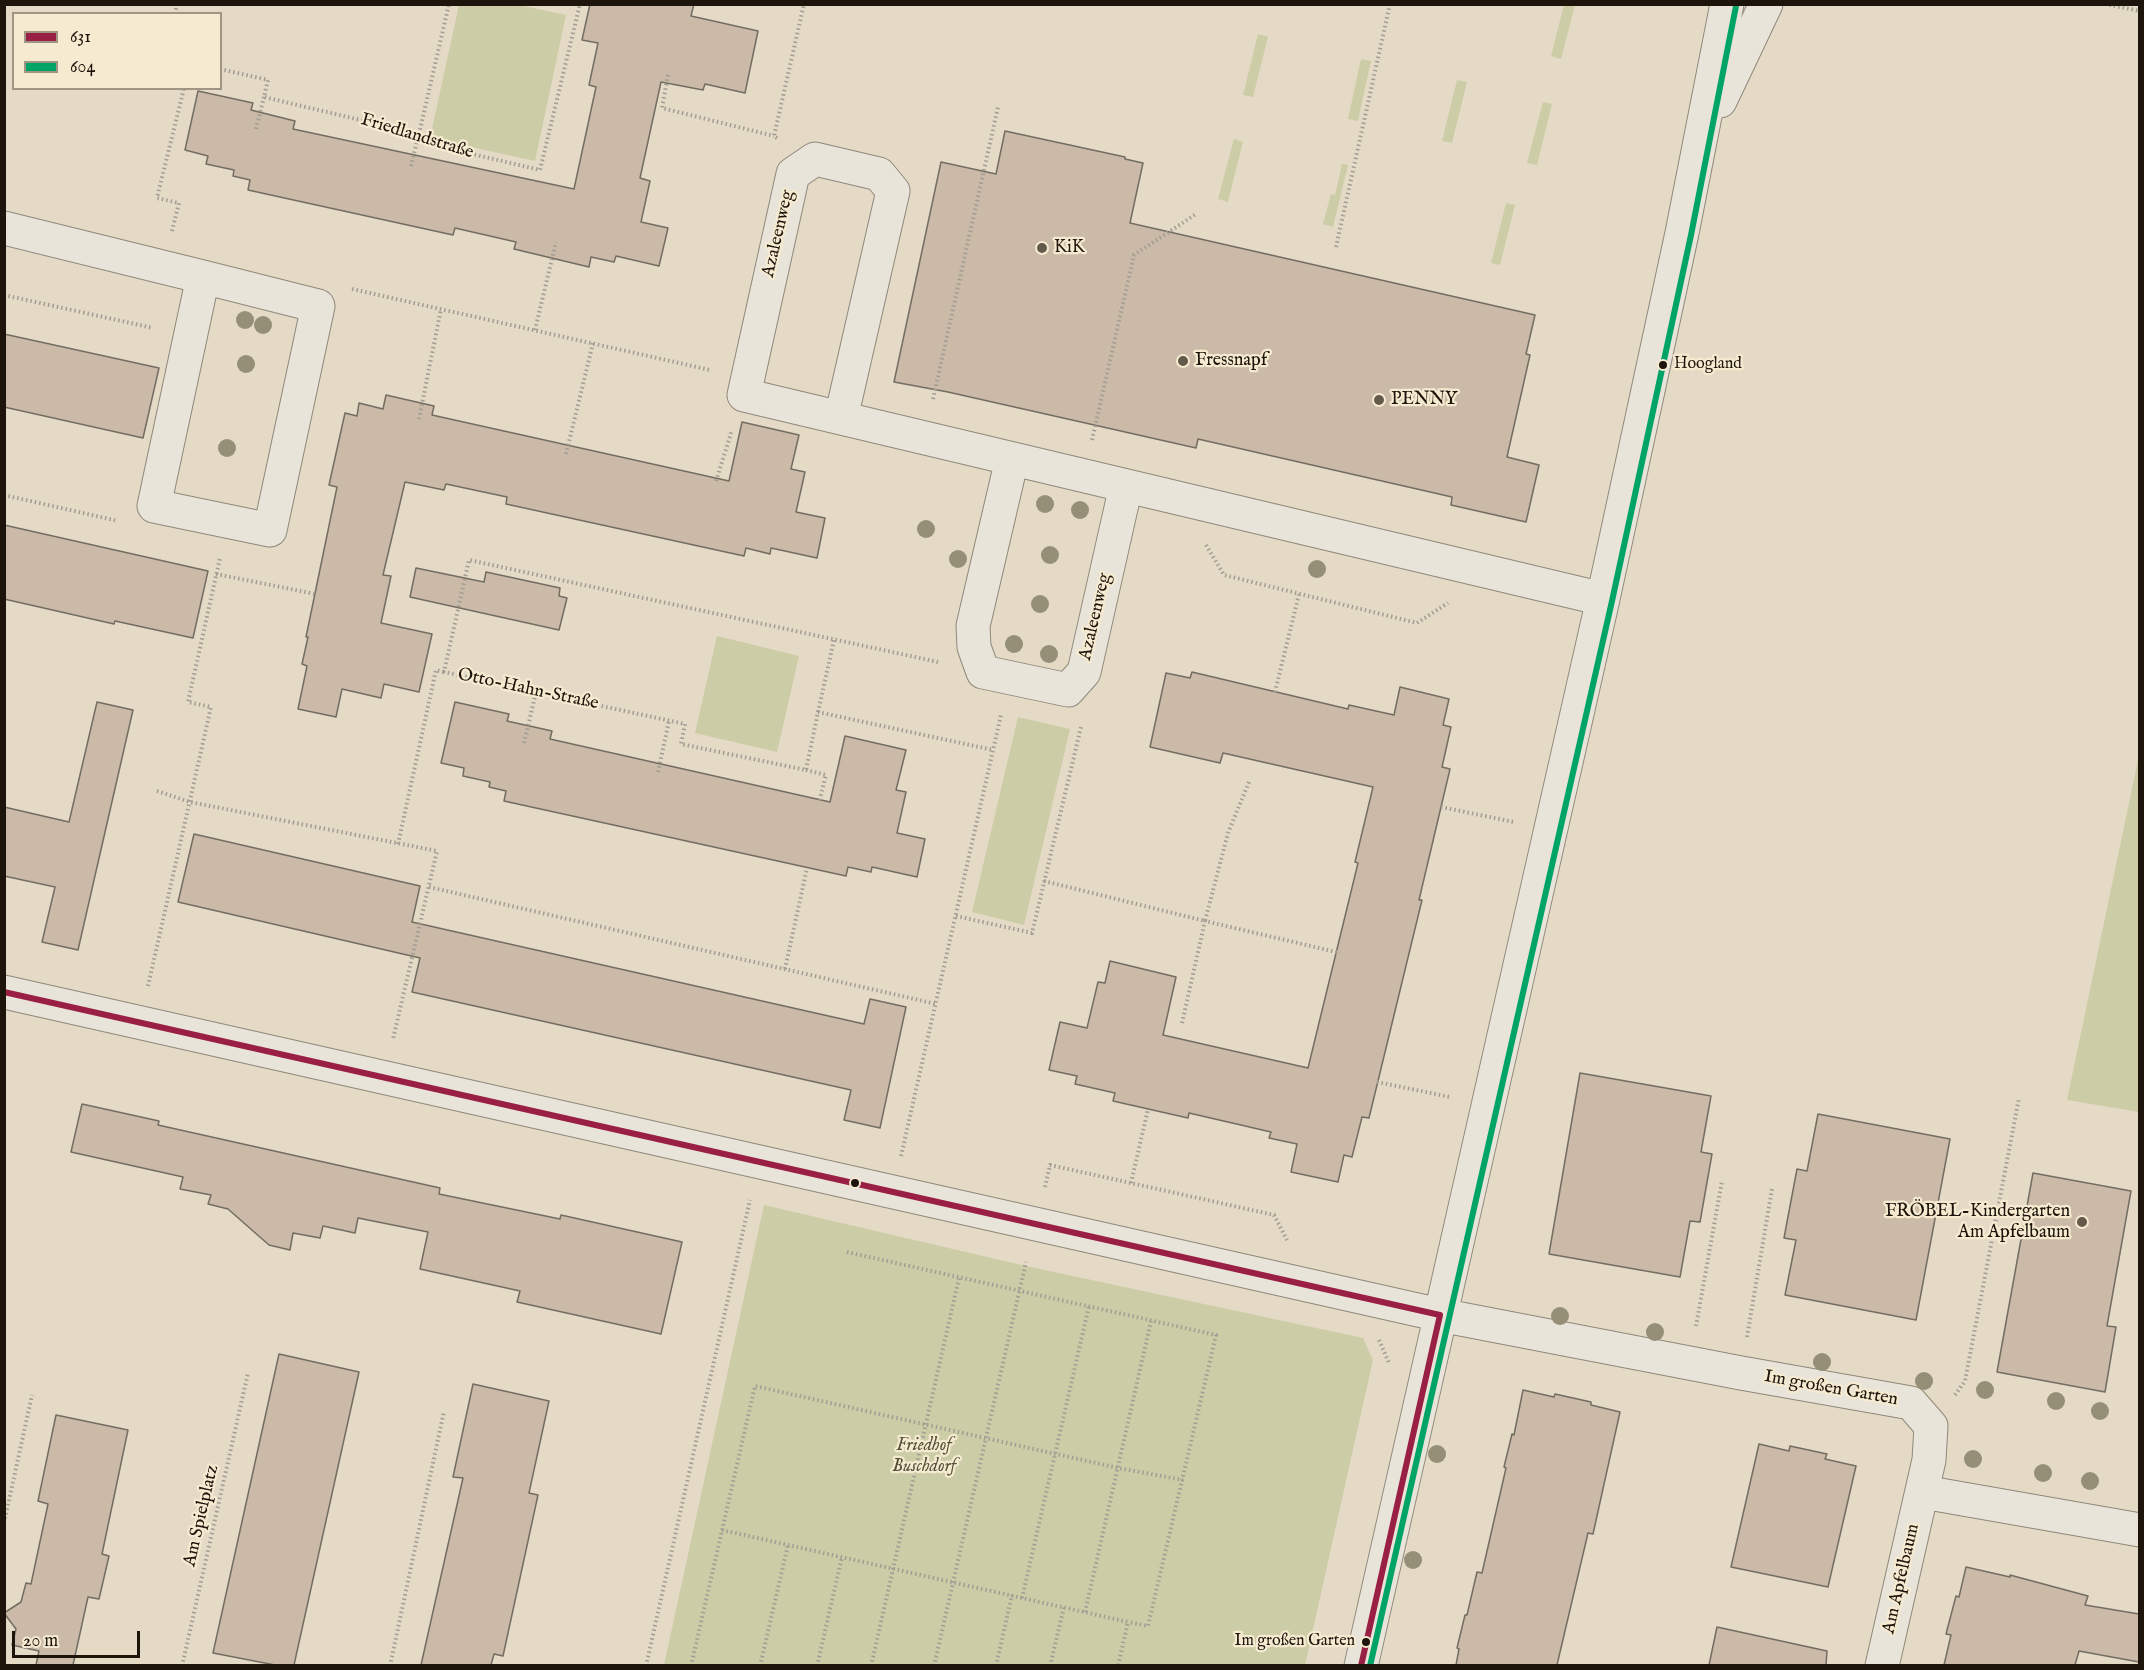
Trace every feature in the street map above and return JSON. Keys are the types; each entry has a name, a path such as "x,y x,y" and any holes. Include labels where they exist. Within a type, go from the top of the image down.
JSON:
{"street":[{"path":"1361,1665 1603,598 1682,233 1727,4"},
{"path":"1698,149 1766,4"},
{"path":"814,159 879,174 893,191 841,418"},
{"name":"Azaleenweg","path":"744,395 793,174 814,159"},
{"path":"4,228 163,267 203,277 318,306 270,530 154,506 203,277"},
{"path":"744,395 1603,598"},
{"path":"1012,459 973,626 974,647 996,675 1068,690"},
{"name":"Azaleenweg","path":"1068,690 1084,672 1126,486"},
{"name":"Im großen Garten","path":"4,992 1440,1315 1911,1403 1931,1426"},
{"path":"1931,1426 1929,1460 1923,1492 2139,1530"},
{"name":"Am Apfelbaum","path":"1882,1665 1923,1492"}],"path":[{"path":"419,134 448,4"},
{"name":"Friedlandstraße","path":"264,97 419,134 417,141 540,170 580,4"},
{"path":"774,136 804,4"},
{"path":"1336,247 1390,4"},
{"path":"2105,4 2139,11"},
{"path":"222,69 268,80 256,129"},
{"path":"668,75 662,108 774,136 814,159"},
{"path":"163,267 179,203 157,198 184,90"},
{"path":"923,438 998,107"},
{"path":"411,166 417,141"},
{"path":"1084,476 1134,255 1196,214"},
{"path":"535,330 556,242"},
{"path":"318,306 345,288 718,371 744,395 716,481"},
{"path":"4,295 190,336"},
{"path":"419,418 441,309"},
{"path":"566,454 593,343"},
{"path":"4,495 134,524 154,506"},
{"path":"1177,498 1224,575 1418,623 1493,573"},
{"path":"140,1022 212,707 188,702 228,521"},
{"name":"Otto-Hahn-Straße","path":"669,721 444,672 469,560 996,675"},
{"path":"216,574 315,594"},
{"path":"1275,692 1299,594"},
{"path":"806,770 834,640"},
{"path":"398,844 436,670 444,672"},
{"path":"892,1191 993,750 996,675"},
{"path":"956,916 1032,933 1082,723 1068,690"},
{"path":"524,743 536,692"},
{"path":"818,712 993,750"},
{"path":"658,772 669,721 685,724 681,744 826,775 819,802"},
{"path":"1182,1023 1228,833 1249,782"},
{"path":"157,792 190,802 437,851 384,1077"},
{"path":"1441,807 1518,823"},
{"path":"785,969 807,868"},
{"path":"1044,881 1340,952"},
{"path":"429,887 936,1004"},
{"path":"1377,1082 1454,1098"},
{"path":"1931,1426 1965,1381 2019,1098"},
{"path":"1131,1183 1148,1109"},
{"path":"646,1665 759,1161"},
{"path":"1045,1188 1050,1164 1274,1215 1310,1286"},
{"path":"1689,1362 1722,1180"},
{"path":"1741,1373 1772,1189"},
{"path":"934,1665 1034,1223"},
{"path":"722,1530 1148,1626 1184,1480 1216,1335 847,1252"},
{"path":"871,1665 959,1278"},
{"path":"1359,1296 1354,1326 1375,1332 1390,1364"},
{"path":"1022,1598 1089,1306"},
{"path":"1085,1612 1151,1320"},
{"name":"Am Spielplatz","path":"182,1665 248,1373"},
{"path":"691,1665 755,1386 1118,1468 1184,1480"},
{"path":"4,1523 32,1395"},
{"path":"390,1665 444,1412"},
{"path":"760,1665 788,1545"},
{"path":"817,1665 842,1557"},
{"path":"996,1665 1012,1595"},
{"path":"1050,1665 1064,1607"},
{"path":"1118,1665 1128,1622"}],"green space":[{"path":"459,5 519,5 566,15 535,161 430,138"},
{"path":"1564,5 1575,5 1561,59 1551,56"},
{"path":"1258,34 1268,37 1253,97 1243,95"},
{"path":"1361,59 1371,61 1358,121 1348,119"},
{"path":"1457,80 1467,82 1452,143 1442,141"},
{"path":"1543,102 1552,104 1537,165 1527,163"},
{"path":"1234,139 1243,142 1228,202 1218,199"},
{"path":"1342,164 1348,165 1333,227 1323,224 1331,194 1335,195"},
{"path":"1506,203 1515,205 1500,265 1491,263"},
{"path":"717,636 799,656 777,752 695,733"},
{"path":"1018,717 1070,729 1024,925 972,912"},
{"path":"2139,755 2139,1112 2067,1100"},
{"name":"Friedhof Buschdorf","path":"764,1205 1026,1266 1363,1338 1373,1360 1305,1665 664,1665"}],"building":[{"path":"590,4 694,4 691,16 758,31 745,93 705,84 703,90 661,82 640,178 650,181 641,222 668,228 659,266 616,256 614,262 591,257 589,267 514,249 516,242 455,228 453,235 248,190 250,180 233,176 234,170 206,164 208,156 185,150 198,91 253,103 251,110 295,121 293,129 574,189 596,87 589,85 598,43 582,40"},
{"path":"1005,131 1143,163 1130,223 1535,315 1526,354 1530,355 1507,457 1539,465 1526,522 1451,505 1452,497 1198,439 1196,448 894,382 941,162 996,174"},
{"path":"4,334 159,368 143,438 4,407"},
{"path":"386,395 434,406 432,415 729,481 742,422 799,435 791,469 805,472 796,512 825,518 817,558 771,548 770,554 746,548 744,556 506,504 507,497 446,484 444,490 405,482 383,575 391,576 381,623 432,634 419,692 384,684 381,698 342,689 336,717 298,709 307,666 302,664 308,637 306,637 337,487 329,485 345,413 357,416 359,403 383,409"},
{"path":"4,525 208,571 193,638 115,621 114,624 4,599"},
{"path":"416,568 484,582 486,572 560,588 559,596 567,598 559,630 410,597"},
{"path":"1192,672 1348,709 1349,705 1394,715 1400,687 1449,699 1443,725 1451,727 1442,767 1450,769 1419,900 1422,900 1369,1118 1362,1117 1352,1157 1344,1155 1338,1182 1291,1172 1297,1144 1269,1138 1271,1132 1189,1113 1188,1118 1113,1101 1115,1093 1075,1084 1077,1076 1049,1070 1060,1022 1087,1028 1098,982 1105,983 1110,961 1176,977 1163,1035 1308,1068 1358,863 1355,862 1373,787 1223,753 1220,763 1150,747 1166,673 1190,678"},
{"path":"97,702 133,710 78,950 42,942 55,887 4,876 4,807 69,822"},
{"path":"455,702 509,714 507,721 552,731 550,739 830,802 845,736 906,750 896,790 906,792 897,833 925,839 917,877 872,867 871,872 848,867 846,876 504,801 506,791 489,787 490,782 463,776 464,768 441,763"},
{"path":"194,834 420,886 412,922 864,1024 870,999 906,1007 880,1128 844,1120 851,1090 412,992 420,958 178,902"},
{"path":"1580,1073 1711,1096 1701,1152 1712,1154 1700,1222 1690,1221 1680,1277 1549,1254"},
{"path":"82,1104 159,1121 158,1125 440,1188 439,1194 560,1219 561,1215 682,1242 661,1334 517,1302 520,1291 420,1269 428,1232 358,1218 355,1233 323,1226 320,1238 293,1233 290,1250 269,1245 228,1209 208,1204 211,1195 180,1189 183,1177 71,1152"},
{"path":"1818,1114 1950,1139 1916,1320 1785,1295 1796,1240 1784,1238 1797,1169 1807,1171"},
{"path":"2033,1173 2131,1191 2107,1326 2116,1327 2105,1392 1997,1372"},
{"path":"279,1354 359,1372 294,1665 275,1665 213,1653"},
{"path":"473,1384 549,1401 529,1493 538,1495 503,1656 494,1654 491,1665 421,1665 463,1478 453,1477"},
{"path":"1523,1390 1591,1402 1591,1405 1620,1412 1593,1534 1588,1533 1557,1665 1456,1665 1459,1649 1457,1648 1477,1572 1482,1573"},
{"path":"56,1415 128,1430 102,1554 109,1556 99,1599 88,1597 73,1665 36,1665 39,1651 12,1645 16,1629 4,1613 21,1602 26,1583 31,1584 48,1504 38,1501"},
{"path":"1759,1444 1789,1451 1790,1446 1827,1454 1825,1459 1856,1466 1828,1587 1731,1567"},
{"path":"1966,1567 2010,1577 2010,1575 2088,1596 2085,1605 2139,1614 2139,1662 2079,1651 2075,1665 1944,1665 1951,1635 1946,1634 1956,1596 1959,1597"},
{"path":"1717,1627 1827,1651 1826,1665 1709,1665"}],"transit line":[{"name":"604","path":"1370,1666 1612,601 1691,235 1736,6"},
{"name":"631","path":"4,992 1440,1315"},
{"name":"631","path":"1361,1666 1440,1315"}],"place":[{"name":"KiK","path":"1042,248"},
{"name":"Fressnapf","path":"1183,361"},
{"name":"Hoogland","path":"1663,365"},
{"name":"PENNY","path":"1379,400"},
{"name":"FRÖBEL-Kindergarten Am Apfelbaum","path":"2082,1222"},
{"name":"Im großen Garten","path":"1366,1642"}]}
